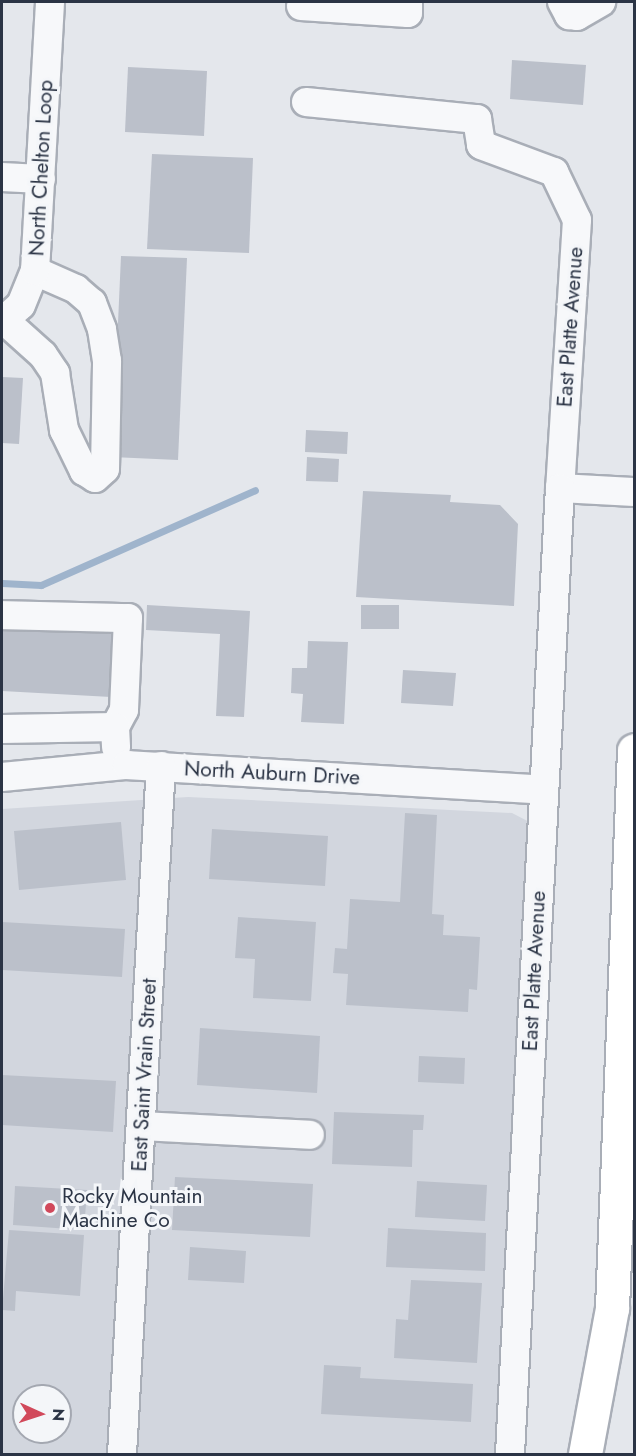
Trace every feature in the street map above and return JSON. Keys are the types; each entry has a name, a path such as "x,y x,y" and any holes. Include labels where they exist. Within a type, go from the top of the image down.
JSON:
{"main road":[{"path":"604,1455 634,750"},
{"path":"585,1455 612,1308"}],"street":[{"name":"North Chelton Loop","path":"3,321 21,305 35,271 50,2"},
{"path":"301,6 408,13 408,2"},
{"path":"562,2 569,15 577,16 601,2"},
{"name":"East Platte Avenue","path":"306,102 477,119 481,145 554,172 577,220 543,790 510,1455"},
{"path":"2,177 41,179"},
{"path":"3,321 43,355 55,373 64,430 84,471 95,478 105,469 107,361 102,328 92,303 76,289 35,271"},
{"path":"560,488 634,492"},
{"path":"2,615 128,618 123,710 115,727 117,767"},
{"path":"2,729 115,727"},
{"name":"North Auburn Drive","path":"2,777 117,767 161,766 543,790"},
{"name":"East Saint Vrain Street","path":"123,1455 161,766"},
{"path":"141,1126 310,1135"}],"shaded area":[{"path":"188,797 512,813 541,828 508,1454 2,1454 2,809"}],"building":[{"path":"512,60 586,65 583,105 510,99"},
{"path":"128,67 207,71 204,136 125,132"},
{"path":"152,154 253,158 249,253 147,249"},
{"path":"121,256 187,258 178,460 112,457"},
{"path":"2,377 23,378 19,444 2,443"},
{"path":"306,430 348,432 347,454 305,452"},
{"path":"307,457 339,459 338,482 306,481"},
{"path":"363,491 451,495 450,502 500,505 518,524 514,606 356,597"},
{"path":"147,605 250,611 244,717 216,716 220,634 146,630"},
{"path":"361,605 399,605 399,629 361,629"},
{"path":"2,626 116,631 111,697 2,691"},
{"path":"308,641 348,642 344,724 301,722 303,694 291,693 292,668 307,668"},
{"path":"403,670 456,673 453,706 401,703"},
{"path":"405,813 437,815 432,914 444,915 443,935 480,937 477,990 469,989 468,1012 346,1005 348,974 333,973 335,948 347,949 350,899 400,902"},
{"path":"121,822 126,880 19,890 14,831"},
{"path":"212,829 328,836 325,886 209,879"},
{"path":"238,917 316,922 311,1001 253,998 255,959 235,958"},
{"path":"2,922 125,929 122,977 2,970"},
{"path":"200,1028 320,1036 317,1093 197,1085"},
{"path":"419,1056 465,1058 464,1084 418,1082"},
{"path":"2,1075 116,1081 113,1132 2,1125"},
{"path":"334,1112 424,1115 423,1130 413,1130 412,1167 332,1164"},
{"path":"175,1177 313,1184 310,1237 172,1230"},
{"path":"417,1181 487,1185 485,1221 415,1217"},
{"name":"Rocky Mountain Machine Co","path":"15,1186 87,1190 84,1230 13,1225"},
{"path":"388,1228 486,1233 485,1271 386,1267"},
{"path":"9,1230 84,1235 80,1296 16,1291 15,1311 2,1310"},
{"path":"190,1247 246,1251 244,1283 188,1280"},
{"path":"411,1280 482,1283 477,1363 394,1358 396,1319 408,1320"},
{"path":"324,1365 361,1367 360,1378 473,1384 471,1422 321,1414"}],"waterway":[{"path":"2,583 41,585 255,490"}],"place":[{"name":"Rocky Mountain Machine Co","path":"50,1208"}]}
